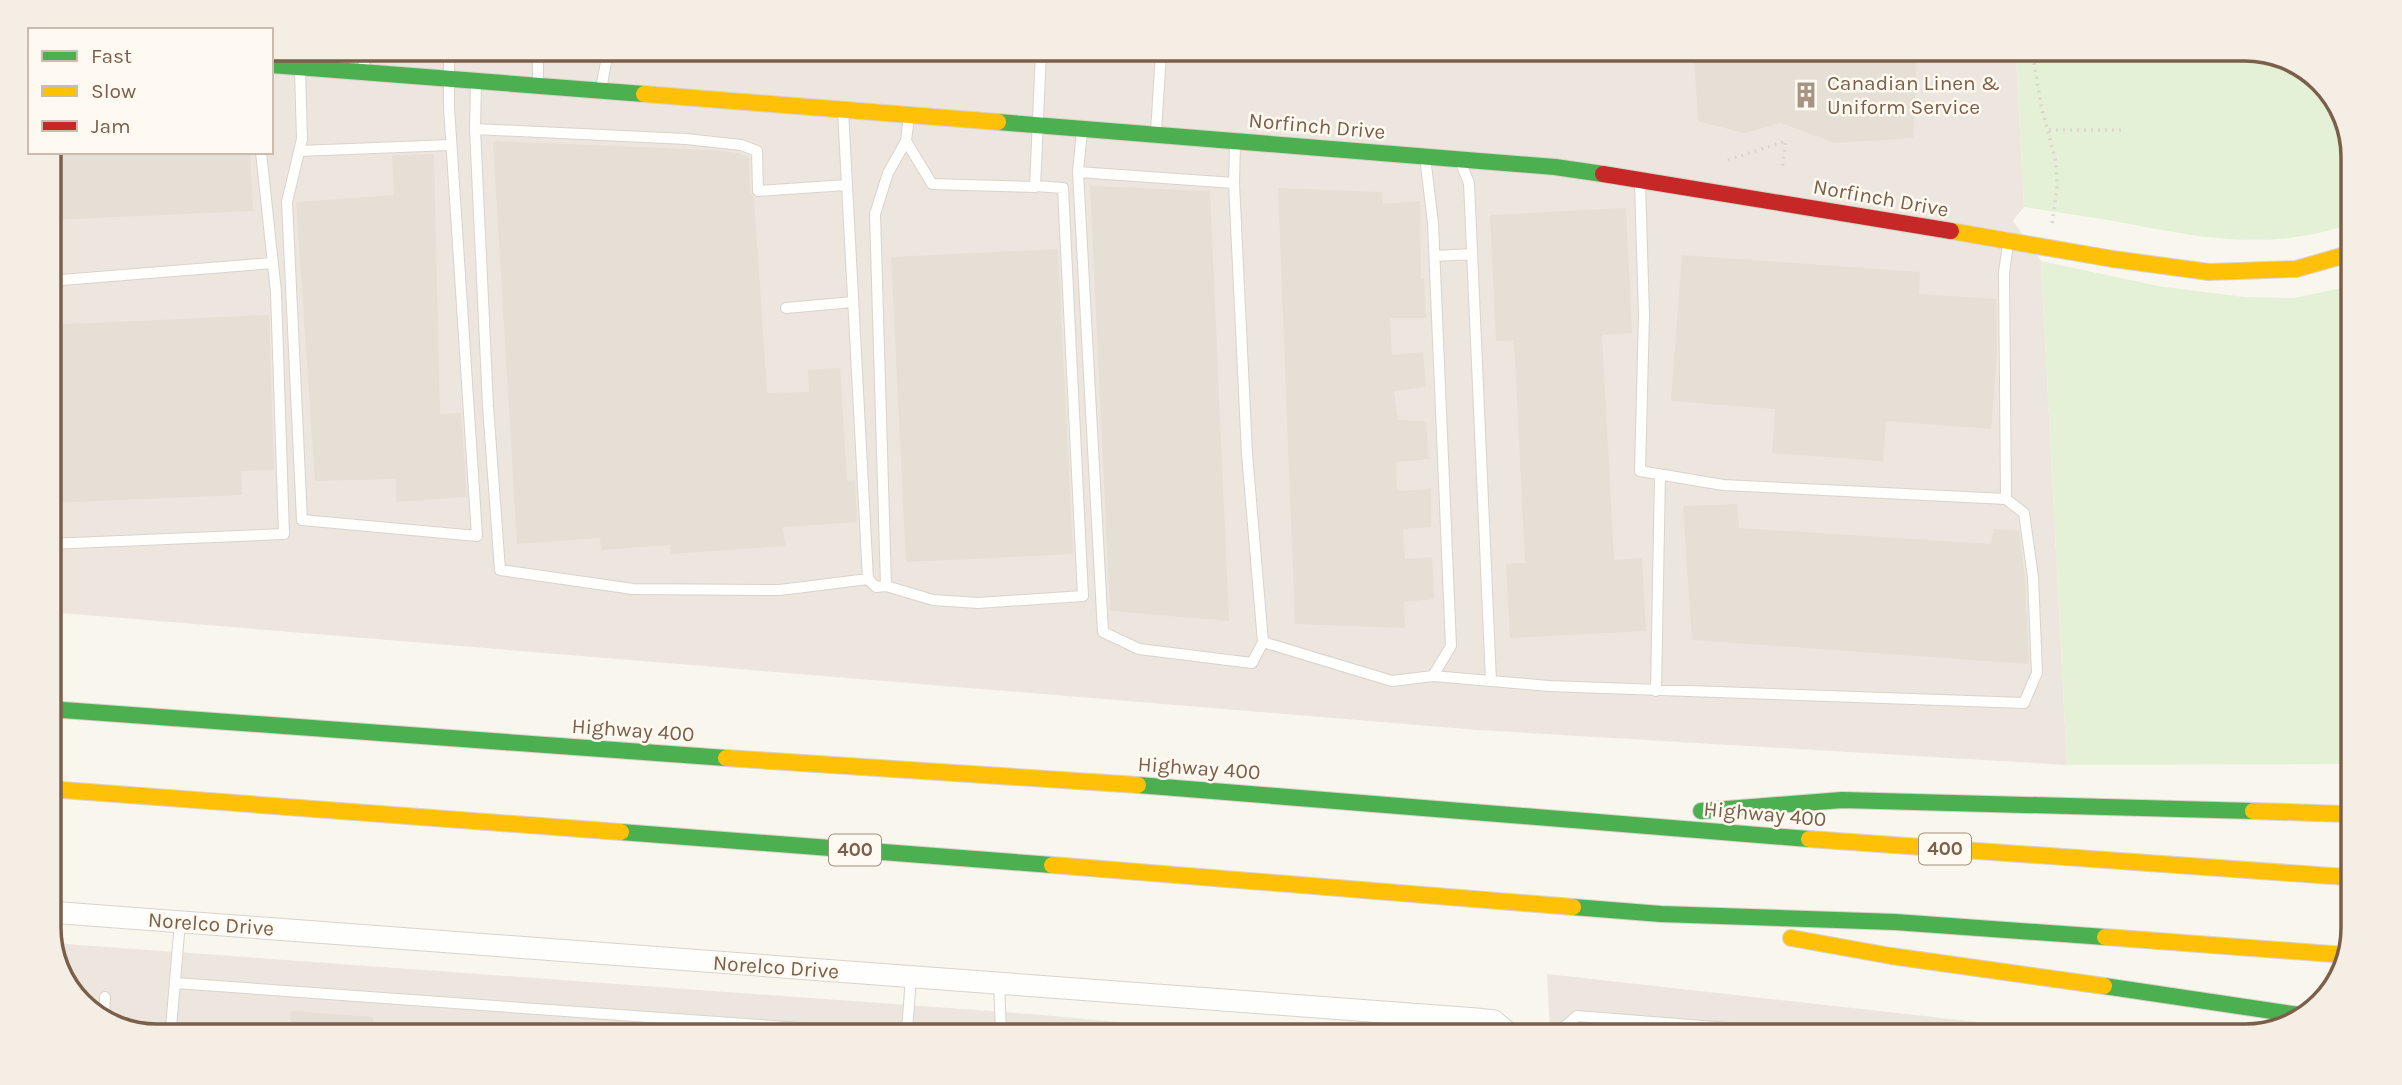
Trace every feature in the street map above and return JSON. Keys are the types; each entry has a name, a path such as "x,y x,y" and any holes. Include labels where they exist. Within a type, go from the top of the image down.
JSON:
{"main road":[{"name":"Norfinch Drive","path":"273,65 1555,167 1844,212 2113,259 2209,272 2296,269 2341,256"},
{"name":"Highway 400","path":"61,710 765,761 1160,786 1857,843 2341,877"},
{"name":"400","path":"61,790 1661,914 1895,922 2336,954"},
{"path":"1586,819 1842,800 2341,814"},
{"path":"1661,914 1891,956 2290,1013"}],"street":[{"name":"Norelco Drive","path":"61,913 1477,1019 1498,1024"}],"lane":[{"path":"364,61 364,72"},
{"path":"300,68 302,139 287,202 302,520 477,536 451,145 449,61"},
{"path":"538,61 538,85"},
{"path":"601,90 606,61"},
{"path":"1035,186 1041,61"},
{"path":"1156,134 1161,61"},
{"path":"476,80 475,130 488,406 500,570 633,589 780,590 868,579"},
{"path":"843,109 868,579 876,587 886,586 933,600 978,603 1083,596 1063,188"},
{"path":"886,586 875,214 888,173 906,141 909,114"},
{"path":"1082,128 1078,172 1103,632 1139,649 1252,663 1263,642 1247,454 1234,183 1236,141"},
{"path":"475,130 634,136 741,145 757,151 758,191 846,185"},
{"path":"906,141 932,184 1079,188"},
{"path":"299,151 451,145"},
{"path":"61,543 284,534 276,292 261,154"},
{"path":"1424,156 1435,256 1451,646 1433,676"},
{"path":"1459,159 1469,183 1491,681"},
{"path":"1078,172 1234,183"},
{"path":"1263,642 1392,681 1433,676 1549,687 2024,703 2037,673 2033,577 2024,513 2006,499 1723,485 1640,471 1644,315 1640,180"},
{"path":"2006,499 2004,285 2009,241"},
{"path":"1435,256 1472,254"},
{"path":"61,280 273,263"},
{"path":"786,308 853,302"},
{"path":"1656,691 1660,474"},
{"path":"172,1024 180,922"},
{"path":"907,1024 911,977"},
{"path":"175,984 743,1024"},
{"path":"999,984 1001,1024"},
{"path":"104,1008 105,997"},
{"path":"1568,1024 1577,1016 1678,1024"}],"path":[{"path":"2035,61 2041,106 2056,162 2057,188 2048,246"},
{"path":"2049,130 2125,130"},
{"path":"1728,160 1786,141 1782,169"}],"shaded area":[{"path":"273,61 2016,61 2024,207 2013,221 2041,261 2067,765 1478,730 61,613 61,154 273,154"},
{"path":"63,944 1140,1024 158,1024 121,1016 99,1004 77,981"},
{"path":"1547,974 1996,1024 1550,1024"}],"green space":[{"path":"2016,61 2263,63 2293,74 2317,94 2331,115 2339,139 2341,226 2322,232 2263,240 2204,237 2024,207"},
{"path":"2041,261 2158,286 2244,297 2294,298 2341,288 2341,764 2067,765"}],"building":[{"name":"Canadian Linen & Uniform Service","path":"1694,61 1917,61 1913,138 1835,143 1781,123 1744,133 1698,121"},
{"path":"493,141 710,150 739,153 749,157 767,393 809,392 808,370 840,368 847,481 855,480 857,522 783,527 785,546 671,554 670,545 601,550 600,538 517,544"},
{"path":"61,154 250,154 253,211 61,219"},
{"path":"434,154 440,414 461,413 467,497 396,502 396,479 315,481 296,202 394,195 392,155"},
{"path":"1090,186 1210,191 1229,621 1110,611"},
{"path":"1278,188 1382,192 1383,204 1420,201 1421,279 1424,278 1426,318 1390,318 1392,355 1423,352 1426,387 1394,391 1398,420 1426,421 1429,459 1396,462 1397,491 1431,489 1431,527 1403,529 1405,559 1432,557 1434,599 1404,602 1405,628 1295,624"},
{"path":"1626,208 1632,333 1602,335 1614,560 1642,558 1646,631 1510,638 1506,564 1525,563 1514,340 1496,341 1490,215"},
{"path":"1058,249 1073,554 906,562 891,257"},
{"path":"1682,255 1920,272 1919,294 1996,299 1997,351 1991,429 1886,421 1883,461 1772,453 1775,409 1671,401"},
{"path":"269,315 274,470 241,471 242,495 61,503 61,324"},
{"path":"1737,504 1739,528 1991,544 1994,529 2019,531 2025,578 2029,664 1692,640 1683,506"},
{"path":"291,1011 373,1017 373,1024 290,1024"}],"traffic: fast":[{"path":"273,65 644,94"},
{"path":"998,122 1555,167 1603,174"},
{"path":"61,710 726,758"},
{"path":"1138,785 1809,839"},
{"path":"1701,811 1842,800 2253,811"},
{"path":"621,832 1052,865"},
{"path":"1573,907 1661,914 1895,922 2105,937"},
{"path":"2104,986 2288,1013"}],"traffic: slow":[{"path":"644,94 998,122"},
{"path":"1951,231 2113,259 2209,272 2296,269 2341,256"},
{"path":"726,758 1138,785"},
{"path":"61,790 621,832"},
{"path":"2253,811 2341,814"},
{"path":"1809,839 2341,877"},
{"path":"1052,865 1573,907"},
{"path":"2105,937 2336,954"},
{"path":"1791,938 1891,956 2104,986"}],"traffic: jam":[{"path":"1603,174 1951,231"}],"place":[{"name":"Canadian Linen & Uniform Service","path":"1806,95"}]}
